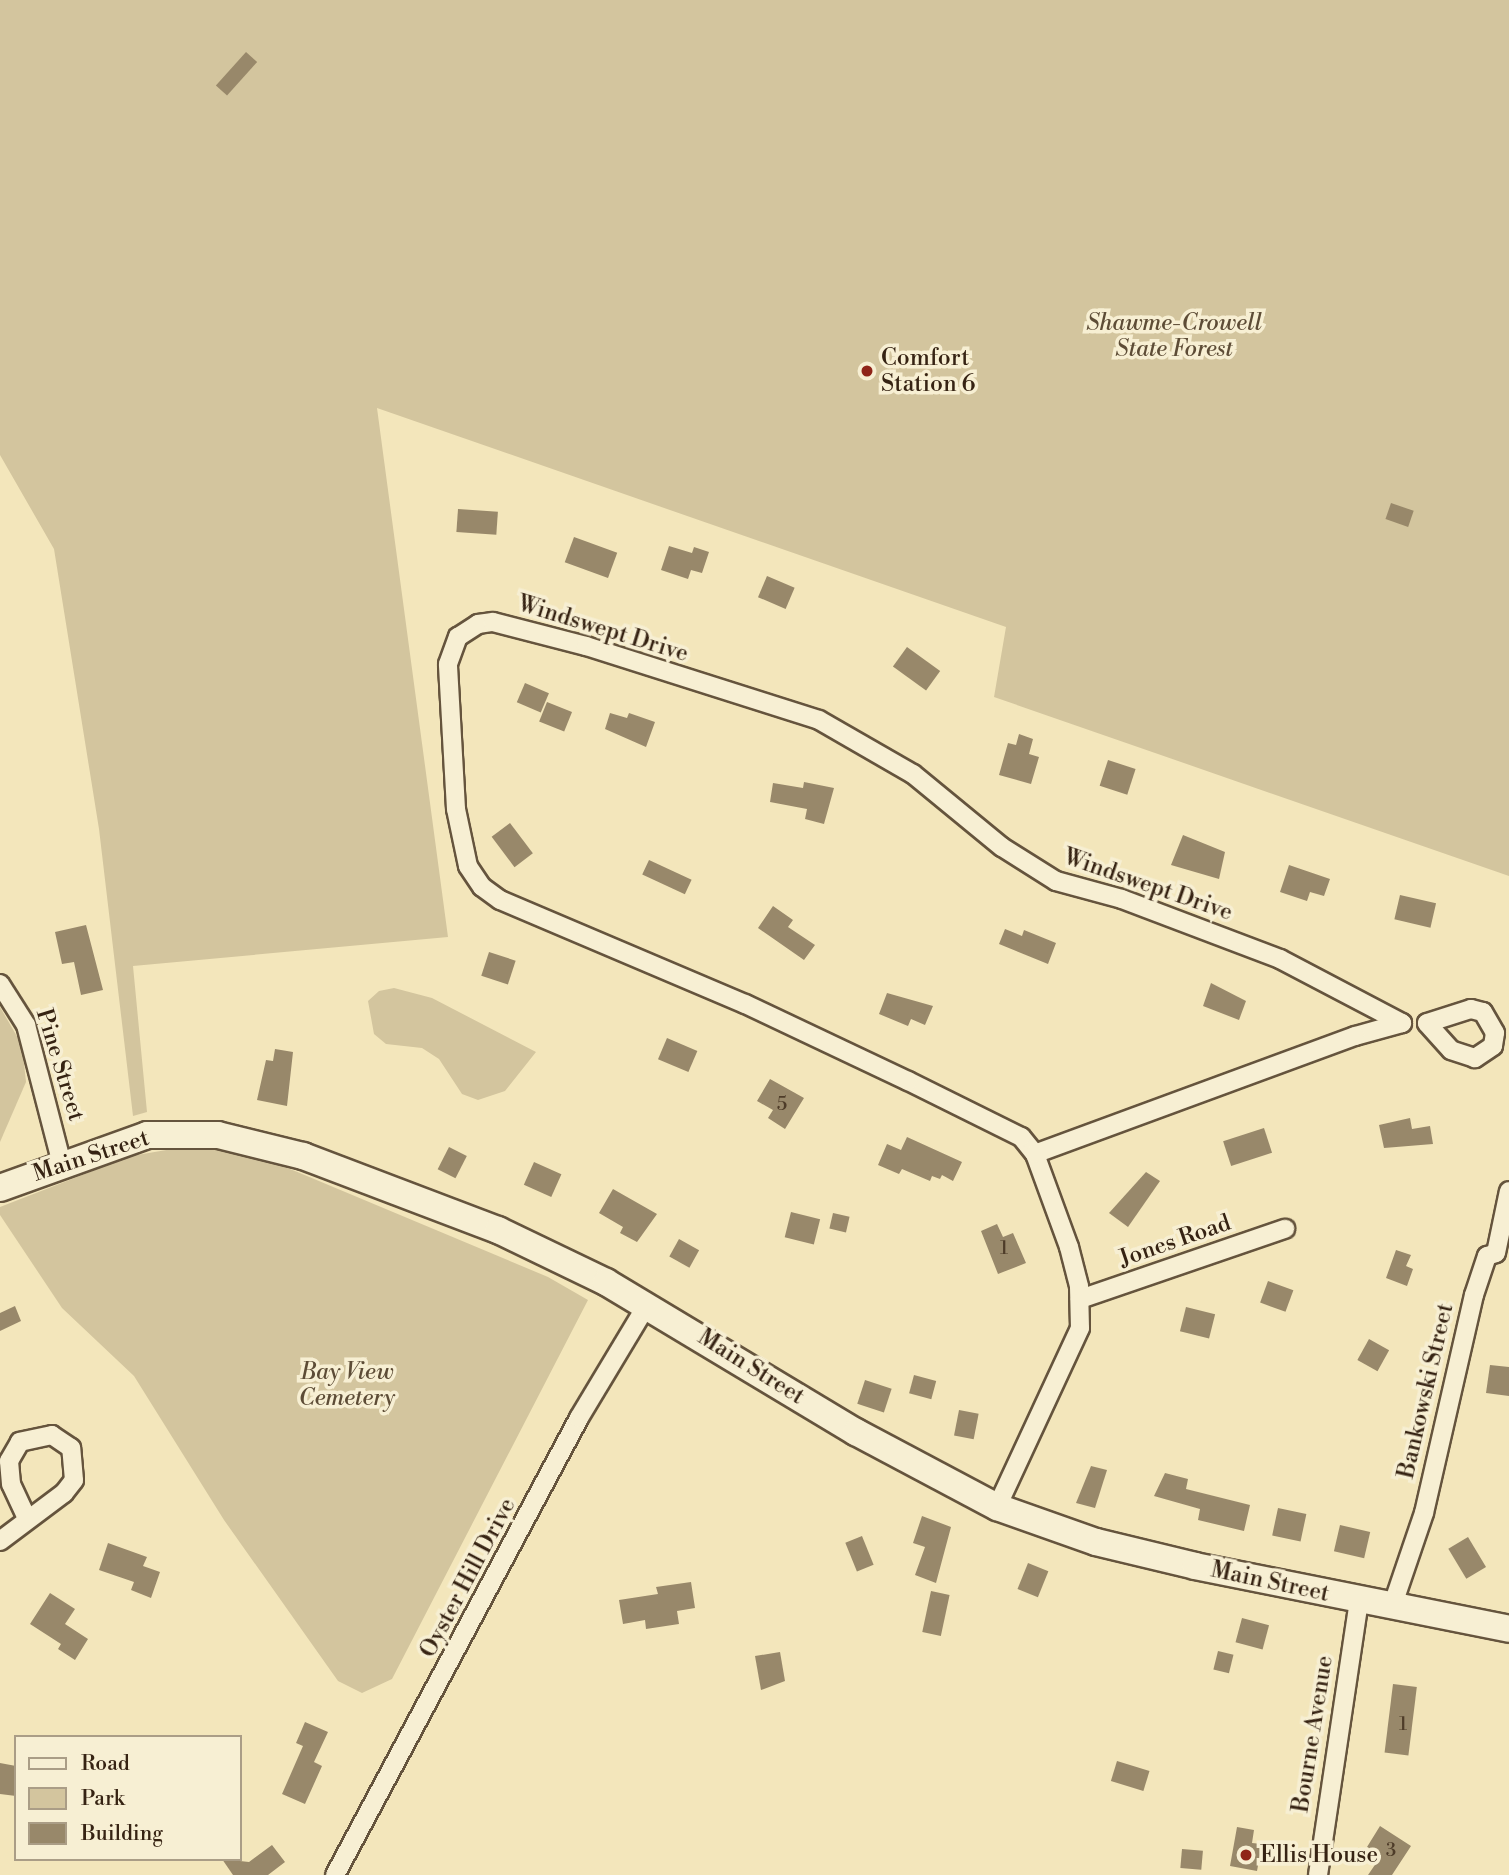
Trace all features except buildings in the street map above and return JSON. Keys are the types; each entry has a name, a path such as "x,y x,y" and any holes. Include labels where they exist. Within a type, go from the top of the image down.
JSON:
{"main road":[{"name":"Main Street","path":"0,1188 147,1135 218,1135 303,1156 498,1230 647,1305 856,1432 997,1507 1096,1542 1392,1607 1509,1629"}],"street":[{"name":"Windswept Drive","path":"997,1507 1080,1328 1080,1299 1069,1247 1035,1154 1021,1138 908,1081 745,1004 500,900 482,887 468,866 456,809 448,664 458,636 478,624 493,622 586,646 819,720 913,774 1002,847 1056,881 1122,899 1280,959 1402,1023"},
{"name":"Pine Street","path":"0,984 26,1025 62,1164"},
{"name":"Windswept Drive","path":"1035,1154 1354,1035 1402,1023 1427,1023"},
{"name":"Bankowski Street","path":"1392,1607 1424,1513 1474,1294 1487,1256 1503,1251 1509,1191"},
{"name":"Jones Road","path":"1080,1299 1285,1229"},
{"name":"Oyster Hill Drive","path":"335,1875 579,1418 647,1305"},
{"path":"0,1541 74,1480 71,1448 52,1435 20,1442 9,1461 11,1484 26,1519"},
{"name":"Bourne Avenue","path":"1318,1875 1359,1600"}],"green space":[{"name":"Shawme-Crowell State Forest","path":"0,0 1509,0 1509,876 994,697 1006,627 377,408 448,937 133,966 147,1112 133,1116 99,829 54,549 0,455"},
{"path":"394,988 432,998 536,1052 505,1091 478,1100 462,1094 439,1059 422,1048 386,1044 374,1034 368,1001 379,991"},
{"path":"0,1007 22,1045 26,1082 0,1142"},
{"name":"Bay View Cemetery","path":"190,1146 252,1155 295,1171 548,1277 588,1300 392,1679 362,1693 338,1681 224,1520 134,1376 62,1308 0,1215 0,1207 131,1156"}],"place":[{"name":"Comfort Station 6","path":"867,371"},
{"name":"Ellis House","path":"1246,1855"}]}
